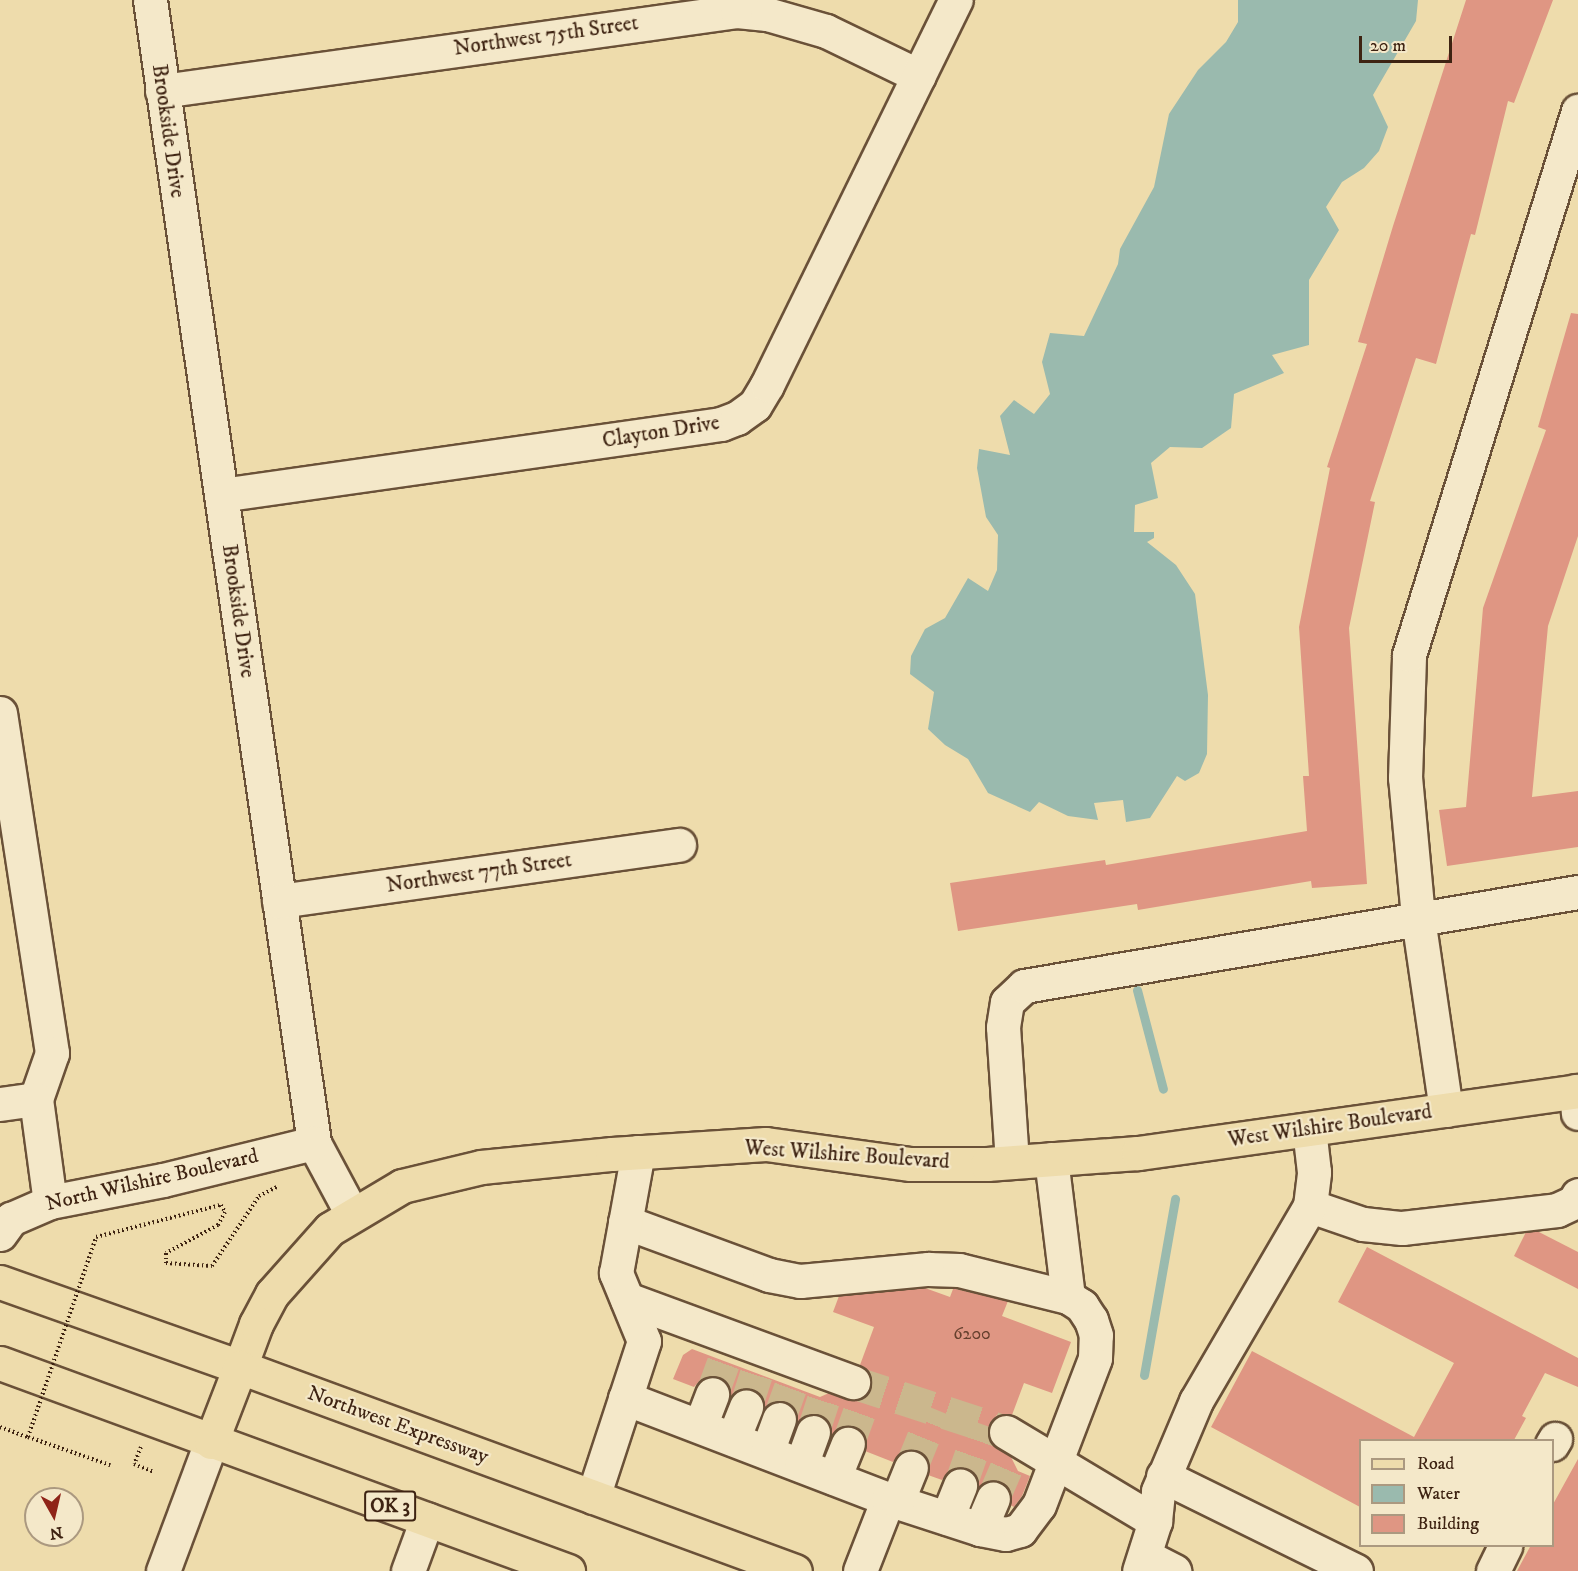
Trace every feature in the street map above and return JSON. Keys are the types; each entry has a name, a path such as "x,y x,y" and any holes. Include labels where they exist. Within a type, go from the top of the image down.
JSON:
{"main road":[{"name":"West Wilshire Boulevard","path":"211,1442 256,1324 272,1294 314,1244 352,1214 402,1186 481,1167 638,1152 766,1144 911,1164 1012,1162 1138,1153 1446,1110 1577,1099"},
{"name":"Northwest Expressway","path":"0,1282 240,1367 795,1571"},
{"name":"OK 3","path":"0,1363 568,1571"}],"street":[{"name":"Brookside Drive","path":"150,0 314,1143 352,1214"},
{"name":"Clayton Drive","path":"221,495 721,424 737,418 755,405 767,386 956,0"},
{"name":"Northwest 75th Street","path":"162,91 737,11 767,14 826,31 919,76"},
{"path":"1446,1110 1418,917 1404,778 1409,655 1578,111"},
{"path":"0,713 52,1053 36,1099 50,1202"},
{"name":"Northwest 77th Street","path":"279,901 679,845"},
{"path":"1012,1162 1003,1027 1007,1002 1024,986 1418,917 1578,892"},
{"path":"0,1104 36,1099"},
{"path":"1174,1571 1142,1564 1155,1521 1158,1491 1196,1401 1310,1206 1314,1172 1309,1129"},
{"name":"North Wilshire Boulevard","path":"0,1234 10,1219 50,1202 163,1180 314,1143"},
{"path":"592,1497 644,1341 616,1273 638,1152"},
{"path":"1052,1159 1068,1297"},
{"path":"1310,1206 1363,1224 1402,1228 1557,1210 1574,1202 1578,1195"},
{"path":"625,1222 769,1275 800,1281 928,1269 959,1270 1068,1297 1082,1306 1091,1320 1096,1335 1095,1358 1039,1505 1020,1530 1006,1534 980,1529 893,1500 625,1398"},
{"path":"627,1299 728,1350 795,1375 837,1384"},
{"path":"700,1426 712,1394"},
{"path":"733,1439 746,1406"},
{"path":"767,1452 779,1419"},
{"path":"801,1465 813,1432"},
{"path":"163,1571 211,1442"},
{"path":"1012,1442 1055,1461 1155,1521"},
{"path":"834,1478 848,1444"},
{"path":"861,1571 893,1500 911,1468"},
{"path":"1163,1476 1356,1571"},
{"path":"948,1518 960,1486"},
{"path":"980,1529 993,1499"},
{"path":"408,1571 427,1519"},
{"path":"1493,1571 1504,1547"}],"path":[{"path":"28,1437 96,1237 221,1205 225,1212 218,1225 166,1253 166,1263 212,1266 259,1196"},
{"path":"0,1427 110,1465"},
{"path":"141,1447 134,1464 154,1472"}],"water":[{"path":"1238,0 1418,0 1416,21 1373,95 1388,127 1379,151 1364,168 1342,182 1326,207 1339,230 1309,280 1309,345 1272,355 1284,373 1234,394 1231,428 1202,448 1170,447 1151,463 1158,498 1135,505 1134,532 1154,532 1154,538 1147,542 1176,565 1195,594 1208,695 1207,754 1199,773 1185,781 1177,776 1150,818 1126,822 1123,800 1094,803 1098,820 1068,816 1039,802 1030,812 988,793 968,759 945,745 928,729 934,692 910,674 911,656 925,629 945,618 968,578 988,591 997,570 998,535 986,517 977,468 979,449 1010,455 1000,416 1014,400 1034,414 1050,394 1042,362 1050,333 1084,336 1118,264 1120,249 1154,187 1169,114 1198,70 1226,42 1238,22"}],"building":[{"path":"1466,0 1553,0 1514,103 1508,101 1475,235 1471,234 1436,364 1416,358 1370,501 1375,502 1349,628 1367,884 1312,888 1311,881 1138,910 1137,904 958,931 950,883 1105,860 1106,865 1307,831 1303,776 1309,776 1299,627 1330,468 1327,467 1367,344 1358,342"},
{"path":"1571,313 1578,314 1578,536 1548,626 1532,797 1578,791 1578,847 1447,866 1439,810 1466,807 1483,608 1546,430 1538,427"},
{"path":"1537,1231 1578,1252 1578,1289 1514,1256 1526,1232"},
{"path":"1367,1247 1578,1358 1578,1387 1545,1373 1522,1416 1526,1418 1515,1439 1359,1439 1359,1506 1211,1427 1252,1351 1414,1437 1454,1363 1338,1302"},
{"path":"925,1288 950,1297 953,1289 956,1289 1008,1301 1002,1316 1071,1342 1052,1393 1024,1383 1012,1415 997,1415 990,1423 987,1432 990,1442 1011,1457 1018,1471 1030,1476 1022,1496 1014,1507 1010,1505 1011,1496 1008,1487 1001,1482 991,1480 978,1489 975,1475 966,1468 958,1467 949,1471 942,1480 928,1475 929,1465 926,1457 918,1451 908,1450 900,1453 893,1462 865,1451 867,1442 863,1433 855,1427 845,1426 837,1429 831,1437 828,1420 820,1415 809,1414 797,1423 797,1415 793,1407 786,1402 776,1401 764,1409 761,1395 752,1388 743,1388 730,1397 727,1383 718,1376 710,1375 701,1379 694,1387 673,1379 683,1355 692,1349 820,1397 829,1393 857,1400 865,1396 871,1388 868,1370 860,1365 874,1327 833,1312 839,1296"},
{"path":"1578,1459 1578,1571 1517,1571 1530,1547 1554,1547 1554,1502"}],"waterway":[{"path":"1137,990 1163,1089"},
{"path":"1144,1375 1175,1199"}],"tunnel":[{"path":"712,1394 724,1361"},
{"path":"746,1406 757,1373"},
{"path":"853,1382 1006,1432"},
{"path":"779,1419 791,1386"},
{"path":"848,1444 868,1388"},
{"path":"813,1432 825,1395"},
{"path":"911,1468 935,1409"},
{"path":"960,1486 982,1424"},
{"path":"993,1499 1011,1457"}]}
